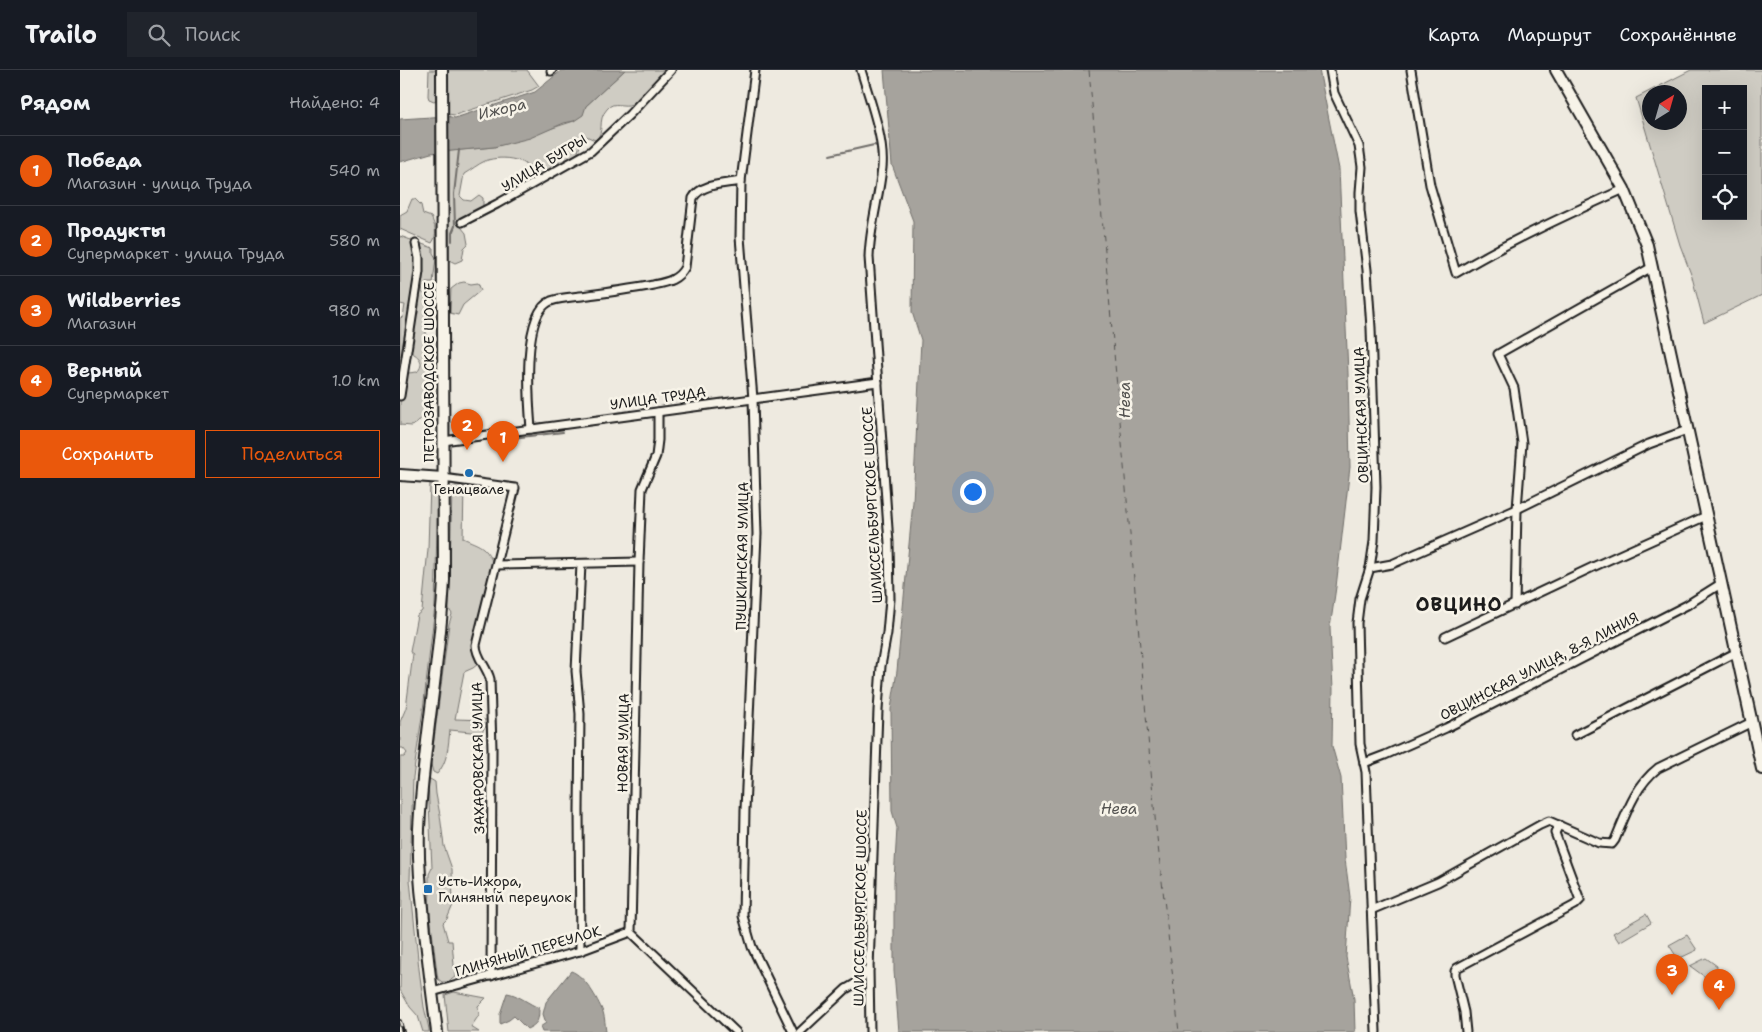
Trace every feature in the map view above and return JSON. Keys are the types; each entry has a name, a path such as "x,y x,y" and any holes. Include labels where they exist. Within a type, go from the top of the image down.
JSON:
{"main road":[{"name":"ПЕТРОЗАВОДСКОЕ ШОССЕ","path":"437,1032 420,890 419,830 424,761 443,604 442,70"},
{"path":"1556,70 1624,189 1644,234 1762,769"},
{"path":"400,475 443,478"}],"street":[{"name":"УЛИЦА БУГРЫ","path":"462,222 498,204 591,151 630,114 671,70"},
{"name":"ПУШКИНСКАЯ УЛИЦА","path":"755,70 741,181 740,237 753,399 757,534 745,810 743,916 752,947 793,1032"},
{"name":"ШЛИССЕЛЬБУРГСКОЕ ШОССЕ","path":"861,70 878,127 882,156 882,168 869,241 870,282 889,542 890,599 887,633 881,666 878,710 869,969 870,1032"},
{"name":"ОВЦИНСКАЯ УЛИЦА","path":"1330,70 1334,93 1359,146 1362,167 1360,211 1371,328 1376,487 1374,541 1370,568 1360,599 1357,623 1360,744 1364,763 1376,991 1376,1032"},
{"path":"1411,70 1430,186 1456,273 1538,228 1624,189"},
{"path":"531,429 528,379 530,353 539,314 544,305 560,299 630,289 673,280 685,267 693,198 696,193 707,188 741,181"},
{"path":"400,396 419,272 416,244"},
{"path":"1515,605 1517,509 1522,443 1514,388 1498,354 1652,267"},
{"name":"УЛИЦА ТРУДА","path":"443,441 878,382"},
{"name":"НОВАЯ УЛИЦА","path":"631,932 642,489 656,456 658,412"},
{"path":"1370,568 1392,564 1517,509 1649,444 1687,430"},
{"name":"ЗАХАРОВСКАЯ УЛИЦА","path":"443,478 515,488 476,645 476,651 488,671 490,679 492,749 492,976"},
{"path":"1445,637 1706,516"},
{"path":"497,565 639,562"},
{"path":"580,951 580,714 576,671 581,564"},
{"name":"ОВЦИНСКАЯ УЛИЦА, 8-Я ЛИНИЯ","path":"1364,763 1385,756 1446,728 1687,605 1722,584"},
{"path":"1575,735 1737,652"},
{"path":"1371,910 1438,882 1549,821 1599,843 1612,844 1632,801 1650,773 1752,722"},
{"path":"1466,1032 1463,1006 1455,975 1457,968 1575,905 1580,900 1555,834 1559,825"},
{"path":"631,932 736,1032"},
{"name":"ГЛИНЯНЫЙ ПЕРЕУЛОК","path":"432,992 580,951 631,932"},
{"path":"800,1032 846,989 858,982 869,969"}],"shaded area":[{"path":"429,70 438,70 438,86 435,92 436,100 434,101 429,99 428,96"},
{"path":"448,70 527,70 539,86 455,115 448,114"},
{"path":"625,70 665,70 637,101 629,105 610,106 602,118 598,137 595,140 583,136 577,155 540,176 523,162 508,158 485,161 464,174 460,196 464,200 471,201 479,195 483,198 483,207 457,222 466,233 468,244 464,248 462,260 455,263 449,260 449,151 494,147 574,121 586,106"},
{"path":"1691,70 1762,70 1762,295 1704,323 1692,277 1680,245 1646,130 1687,130 1687,85 1662,85"},
{"path":"1642,95 1642,118 1636,98"},
{"path":"412,199 415,199 421,205 423,214 431,217 435,227 432,243 400,229 400,215 407,211"},
{"path":"400,236 433,248 436,258 433,283 426,283 422,292 426,297 429,308 426,331 426,354 430,371 427,405 424,415 412,426 400,425 400,374 417,372 421,363 419,358 410,352 400,356 400,318 403,317 405,305 400,304"},
{"path":"464,282 478,283 481,290 463,305 458,315 450,313 451,289"},
{"path":"430,483 435,484 438,490 435,606 413,777 410,880 419,969 429,1029 429,1032 423,1032 418,1016 400,990 402,891 400,887 400,757 404,757 407,753 403,748 400,748 400,722 406,708 413,654 410,652 417,615 422,611 428,549"},
{"path":"457,485 464,487 463,538 484,549 493,563 473,646 478,664 464,672 455,719 487,720 487,726 482,733 450,730 445,759 437,774 433,772 430,761 452,614 449,609 452,488"},
{"path":"430,779 435,782 444,846 452,869 453,905 447,919 443,923 448,941 452,941 455,977 448,982 442,982 438,979 429,906 430,892 434,891 434,884 429,884 429,874 432,868 428,781"},
{"path":"1646,914 1651,923 1619,942 1613,933"},
{"path":"1687,935 1697,950 1678,959 1669,945"},
{"path":"1706,958 1717,966 1716,976 1712,982 1690,966"},
{"path":"454,992 486,998 478,1006 479,1015 471,1027 479,1032 449,1032 445,995"}],"water":[{"name":"Ижора","path":"562,70 625,70 586,106 583,115 574,121 564,123 530,138 494,147 431,153 400,162 400,119 447,116 455,118 535,92"},
{"name":"Нева","path":"884,70 1319,70 1339,169 1348,373 1350,467 1330,628 1333,689 1332,746 1341,778 1345,859 1350,897 1346,957 1354,999 1355,1032 899,1032 894,971 894,880 897,828 892,811 891,709 897,671 913,502 921,340 912,312 913,221 892,165"},
{"path":"571,971 586,982 594,994 603,1012 606,1032 542,1032 540,1027 546,1023 543,1014 546,1002"},
{"path":"507,993 515,995 539,1008 538,1019 534,1025 527,1029 514,1016 500,1024 500,1014"}],"waterway":[{"path":"830,155 874,145 877,146"},
{"path":"452,241 452,233 455,226 454,194 459,150"},
{"path":"504,439 563,432"}],"ferry route":[{"path":"1089,70 1156,828 1179,1032"}],"railway":[{"path":"400,1021 403,1032"}],"place":[{"name":"Продукты","path":"467,450"},
{"name":"Победа","path":"503,462"},
{"name":"Генацвале","path":"469,473"},
{"name":"Усть-Ижора, Глиняный переулок","path":"428,889"},
{"name":"Wildberries","path":"1672,995"},
{"name":"Верный","path":"1719,1010"}],"district":[{"name":"ОВЦИНО","path":"1459,604"}]}
